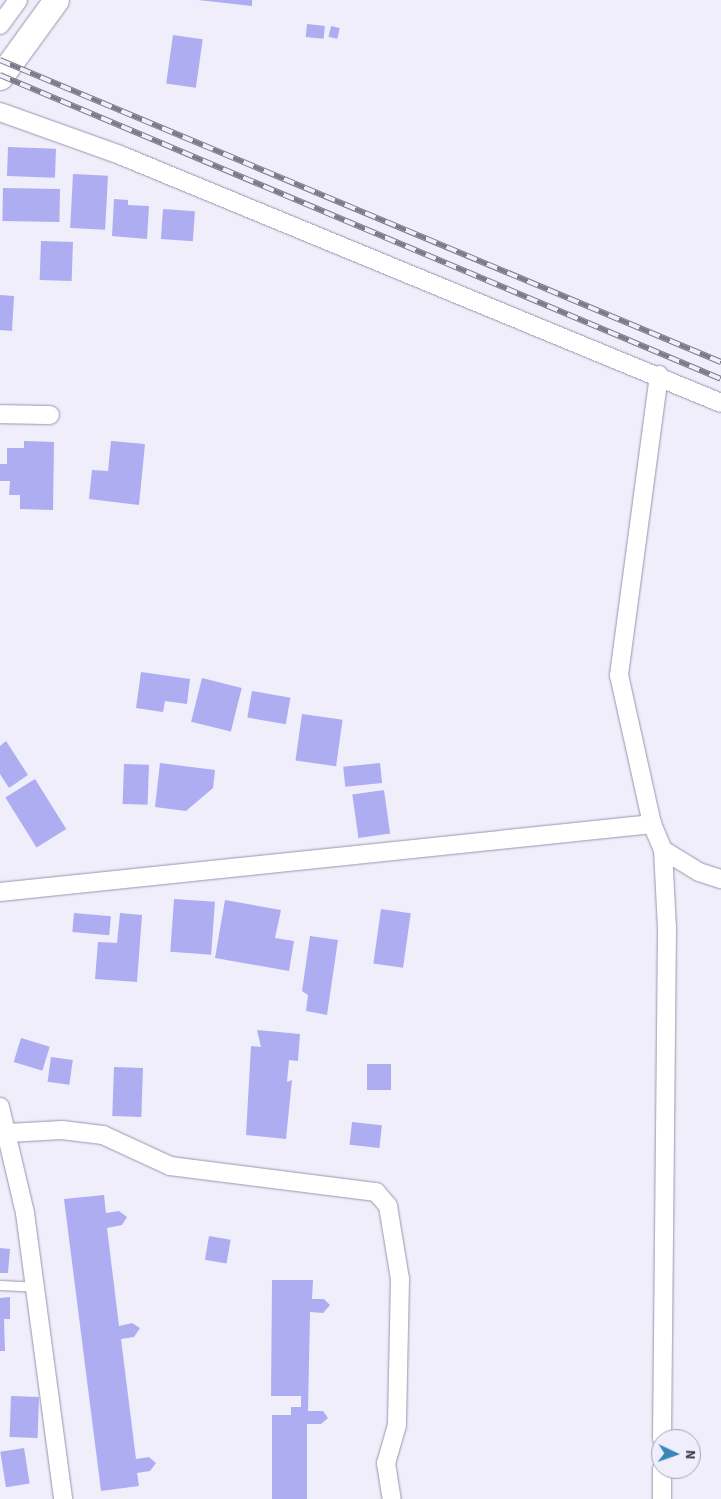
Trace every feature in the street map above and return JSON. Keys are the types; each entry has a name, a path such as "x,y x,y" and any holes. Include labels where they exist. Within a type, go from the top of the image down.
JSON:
{"main road":[{"path":"0,77 56,0"}],"street":[{"path":"0,25 18,0"},
{"path":"0,112 120,155 659,375 721,403"},
{"path":"659,375 619,675 652,824 663,850 666,938 662,1429"},
{"path":"0,414 50,414"},
{"path":"0,892 652,824"},
{"path":"663,850 699,872 721,879"},
{"path":"0,1107 8,1133 25,1213 63,1499"},
{"path":"8,1133 62,1130 103,1135 170,1166 376,1192 388,1206 400,1280 397,1425 386,1463 392,1499"},
{"path":"662,1479 662,1499"}],"lane":[{"path":"0,1285 35,1287"}],"building":[{"path":"198,0 252,0 252,6"},
{"path":"307,24 325,26 324,39 306,37"},
{"path":"331,26 340,28 337,39 329,37"},
{"path":"173,35 203,39 196,88 166,84"},
{"path":"8,147 56,149 55,178 7,176"},
{"path":"73,174 108,176 105,230 70,228"},
{"path":"3,188 60,189 59,222 2,221"},
{"path":"114,199 128,200 128,205 149,206 147,239 112,236"},
{"path":"163,209 195,211 193,241 161,239"},
{"path":"41,241 73,242 72,281 40,280"},
{"path":"0,295 14,296 12,331 0,330"},
{"path":"24,441 54,442 53,510 20,509 20,495 9,495 10,481 0,481 0,464 7,464 7,448 24,448"},
{"path":"111,441 145,444 139,505 89,499 92,470 108,471"},
{"path":"141,672 190,679 187,704 165,701 163,712 136,708"},
{"path":"202,678 242,688 231,732 191,722"},
{"path":"252,691 290,698 286,724 247,718"},
{"path":"302,714 343,720 336,766 295,761"},
{"path":"6,741 28,775 9,788 0,774 0,746"},
{"path":"160,763 215,770 213,788 186,811 155,807"},
{"path":"380,763 382,783 345,787 343,767"},
{"path":"124,764 149,765 148,805 123,804"},
{"path":"35,779 66,829 37,848 5,798"},
{"path":"384,790 390,834 358,838 352,794"},
{"path":"174,899 215,902 211,955 170,952"},
{"path":"225,900 281,910 275,938 294,941 289,971 215,958"},
{"path":"381,909 411,913 403,968 373,963"},
{"path":"74,913 111,916 109,935 72,932"},
{"path":"120,913 142,915 137,982 95,979 98,942 117,943"},
{"path":"310,936 338,940 327,1015 306,1011 308,995 302,991"},
{"path":"257,1030 300,1034 298,1061 289,1060 287,1082 292,1080 286,1139 246,1135 251,1046 261,1047"},
{"path":"21,1038 50,1047 42,1071 14,1062"},
{"path":"51,1057 73,1060 69,1085 48,1082"},
{"path":"367,1064 391,1064 391,1090 367,1090"},
{"path":"114,1067 143,1068 141,1117 112,1116"},
{"path":"352,1122 382,1125 379,1148 350,1145"},
{"path":"104,1195 106,1213 119,1211 127,1217 122,1225 107,1228 119,1326 132,1323 140,1328 134,1337 121,1339 136,1459 149,1457 156,1463 150,1471 137,1473 139,1486 101,1491 64,1199"},
{"path":"209,1236 231,1240 226,1263 205,1260"},
{"path":"0,1248 10,1249 8,1273 0,1273"},
{"path":"272,1280 313,1280 312,1299 324,1299 330,1305 323,1313 310,1312 308,1411 323,1411 328,1418 321,1424 307,1424 307,1499 272,1499 272,1415 291,1415 291,1407 301,1407 301,1396 271,1396"},
{"path":"10,1297 10,1319 4,1319 5,1351 0,1351 0,1298"},
{"path":"11,1396 39,1397 38,1438 10,1437"},
{"path":"24,1448 30,1484 6,1487 0,1452"}],"railway":[{"path":"0,60 721,362"},
{"path":"0,75 721,379"}]}
